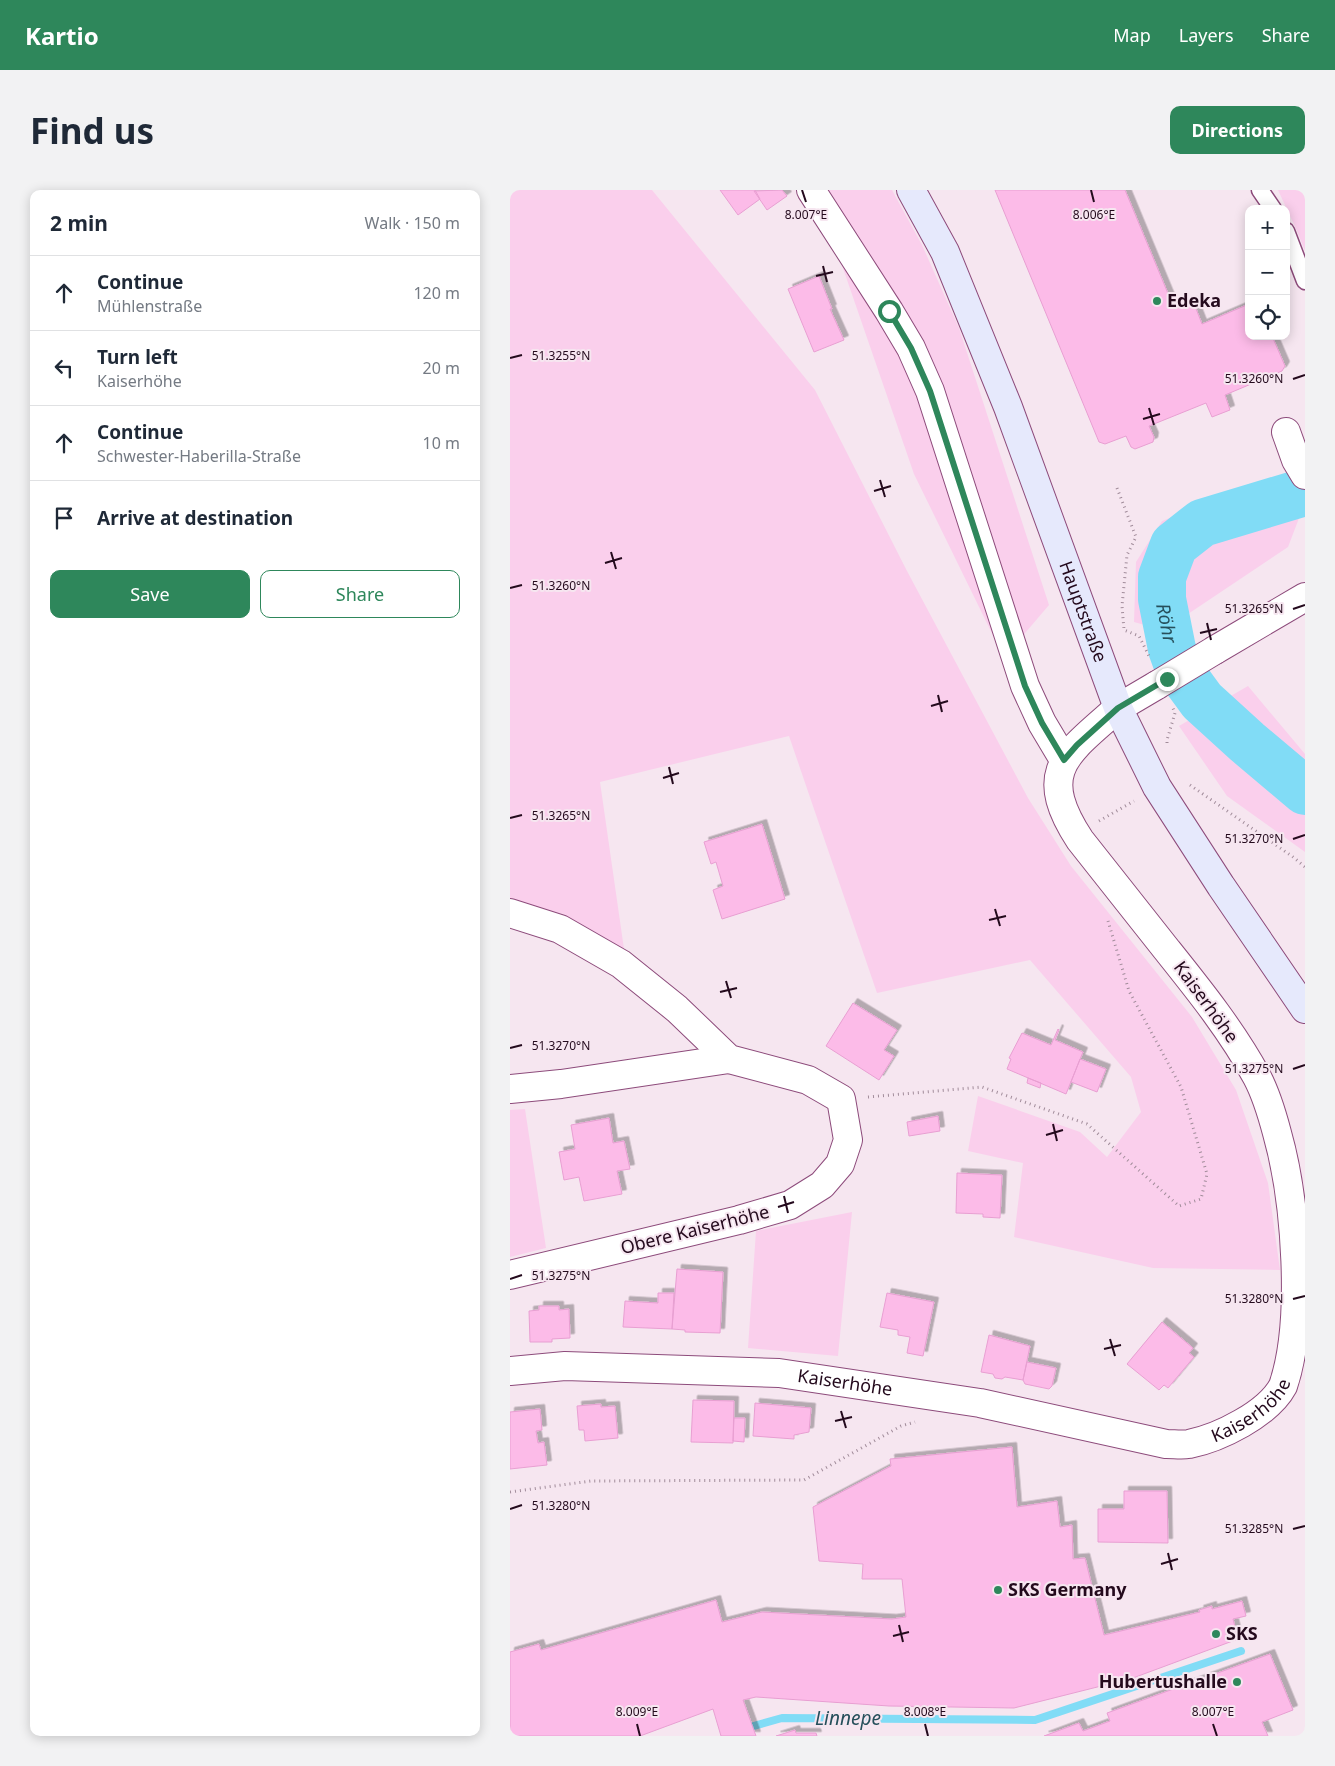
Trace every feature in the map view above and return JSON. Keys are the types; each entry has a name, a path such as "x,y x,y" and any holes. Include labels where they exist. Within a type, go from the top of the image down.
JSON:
{"main road":[{"name":"Hauptstraße","path":"910,190 945,252 1004,398 1118,708 1157,787 1221,886 1305,1009"}],"street":[{"path":"811,190 911,348 930,391 1025,686 1042,723 1064,760 1077,745 1118,708 1305,597"},
{"path":"1286,432 1301,462"},
{"name":"Kaiserhöhe","path":"510,1371 565,1366 779,1374 980,1403 1166,1444 1186,1444 1207,1440 1243,1422 1272,1402 1282,1388 1294,1359 1300,1319 1300,1279 1290,1184 1270,1111 1257,1078 1208,1002 1080,840 1068,821 1058,790 1064,760"},
{"path":"510,913 560,929 621,964 677,1009 729,1059"},
{"path":"510,1088 562,1084 729,1059 808,1080 841,1099"},
{"name":"Obere Kaiserhöhe","path":"510,1275 739,1220 790,1205 822,1185 840,1164 848,1140 841,1099"}],"lane":[{"path":"1260,190 1270,205"},
{"path":"1290,242 1305,281"}],"path":[{"path":"1117,488 1136,537 1127,555 1122,606 1124,630"},
{"path":"1184,780 1293,857 1305,868"},
{"path":"1080,840 1087,828 1134,801"},
{"path":"841,1099 982,1087 1087,1124 1179,1206 1201,1199 1207,1174 1181,1087 1129,991 1107,920"},
{"path":"510,1492 591,1481 804,1480 901,1426 919,1421"}],"shaded area":[{"path":"510,190 652,190 815,390 907,571 1028,798 1071,866 1192,1017 1236,1090 1268,1183 1280,1270 1153,1268 1014,1237 1023,1163 968,1151 978,1096 1080,1132 1107,1157 1141,1112 1131,1077 1030,960 877,993 789,736 600,782 625,956 564,914 510,904"},
{"path":"816,190 892,190 922,245 959,328 1049,605 1004,658 914,474"},
{"path":"1278,190 1305,190 1305,251 1290,216 1290,205 1285,205"},
{"path":"1281,475 1301,513 1288,547 1182,618 1152,627 1134,622 1136,562 1162,521"},
{"path":"1248,686 1305,754 1305,852 1227,796 1179,726"},
{"path":"525,1109 546,1248 510,1257 510,1110"},
{"path":"852,1212 838,1356 748,1348 756,1231"}],"building":[{"path":"720,190 755,190 760,199 738,215"},
{"path":"782,190 787,196 767,210 754,191"},
{"path":"995,190 1125,190 1174,308 1193,301 1202,324 1245,306 1245,340 1274,340 1285,366 1282,371 1225,395 1230,410 1212,417 1206,403 1149,426 1154,437 1153,442 1135,449 1131,447 1126,436 1105,444 1099,442"},
{"path":"819,276 832,309 830,309 844,340 814,352 788,289"},
{"path":"762,824 785,899 722,919 713,890 723,886 716,862 711,864 704,842"},
{"path":"853,1003 897,1030 884,1050 894,1056 879,1080 826,1046"},
{"path":"1058,1029 1055,1040 1083,1052 1066,1094 1007,1069 1011,1059 1009,1058 1022,1033 1051,1045"},
{"path":"1080,1059 1106,1069 1097,1092 1071,1082"},
{"path":"1028,1078 1041,1083 1040,1088 1027,1083"},
{"path":"938,1116 940,1131 909,1136 907,1122"},
{"path":"609,1118 613,1143 624,1141 630,1169 617,1171 622,1194 584,1201 579,1177 564,1180 559,1152 575,1149 571,1125"},
{"path":"957,1173 1002,1175 1000,1218 983,1217 983,1214 956,1213"},
{"path":"677,1269 723,1272 720,1333 685,1332 685,1330 672,1329"},
{"path":"658,1293 674,1293 672,1329 623,1327 625,1301 658,1303"},
{"path":"887,1293 934,1302 923,1356 907,1353 910,1337 898,1335 898,1330 880,1327"},
{"path":"539,1306 559,1306 559,1310 569,1309 570,1338 552,1339 552,1342 530,1342 529,1311 539,1310"},
{"path":"1162,1322 1193,1348 1189,1353 1194,1357 1168,1388 1164,1385 1159,1390 1127,1364"},
{"path":"989,1335 1030,1346 1023,1380 1005,1377 1002,1379 995,1378 993,1374 981,1372"},
{"path":"1027,1362 1056,1368 1052,1386 1049,1389 1025,1384 1023,1380"},
{"path":"693,1400 734,1401 733,1443 691,1442"},
{"path":"755,1403 811,1408 809,1432 794,1435 794,1439 753,1436"},
{"path":"601,1404 601,1407 615,1406 618,1438 585,1441 584,1430 579,1430 577,1406"},
{"path":"540,1409 542,1430 536,1431 538,1443 544,1442 547,1465 510,1469 510,1412"},
{"path":"734,1418 745,1418 744,1442 733,1441"},
{"name":"SKS Germany","path":"1012,1447 1017,1507 1057,1501 1060,1527 1072,1525 1073,1559 1085,1558 1104,1635 1200,1612 1199,1610 1212,1606 1212,1609 1242,1601 1246,1616 1233,1619 1238,1639 1133,1678 1014,1708 889,1706 756,1697 743,1700 756,1736 721,1736 713,1709 640,1736 510,1736 510,1652 539,1644 541,1650 716,1600 722,1622 762,1612 892,1619 906,1617 902,1579 862,1579 863,1564 819,1561 813,1507 891,1466 890,1459"},
{"path":"1124,1491 1167,1491 1168,1543 1098,1542 1098,1509 1124,1509"},
{"name":"Hubertushalle","path":"1270,1654 1293,1710 1262,1722 1268,1736 1044,1736 1079,1723 1083,1731 1110,1721 1107,1713"},
{"path":"795,1730 796,1733 816,1733 817,1736 776,1736"}],"waterway":[{"name":"Röhr","path":"1305,492 1202,523 1174,545 1162,577 1162,599 1172,649 1180,671 1202,701 1305,791"},
{"name":"Linnepe","path":"743,1729 782,1718 1035,1720 1241,1651"}],"place":[{"name":"Edeka","path":"1157,301"},
{"name":"SKS Germany","path":"998,1590"},
{"name":"SKS","path":"1216,1634"},
{"name":"Hubertushalle","path":"1237,1682"}],"route":[{"path":"889,311 911,348 930,391 1025,686 1042,723 1064,760 1077,745 1118,708 1167,679"}]}
